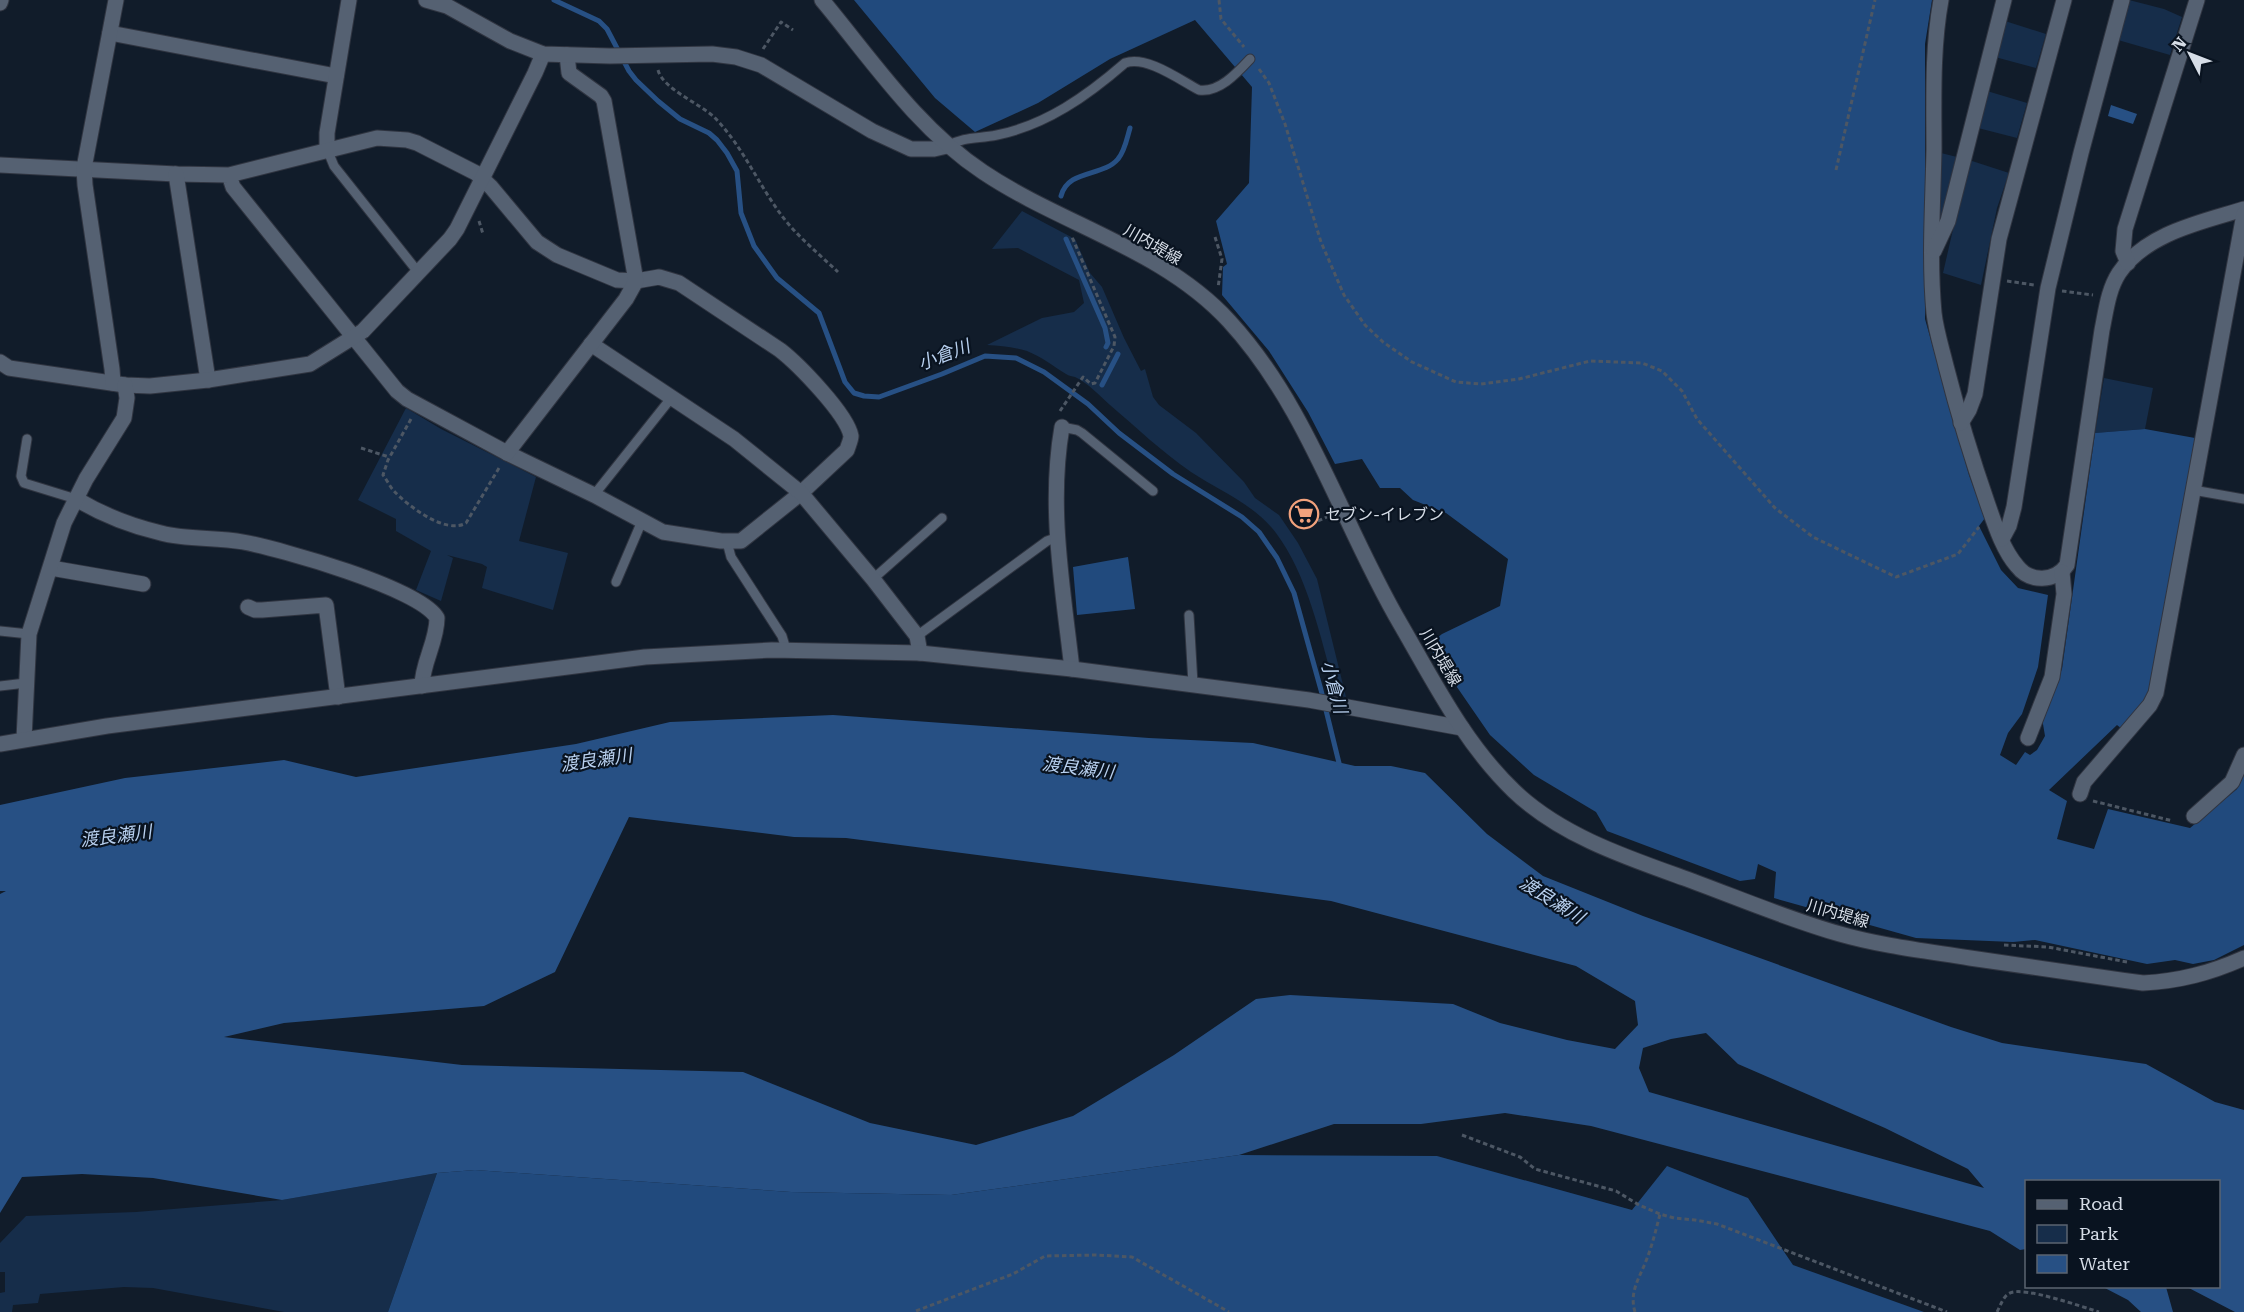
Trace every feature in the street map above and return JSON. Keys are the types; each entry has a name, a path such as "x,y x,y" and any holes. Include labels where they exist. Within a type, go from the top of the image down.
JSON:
{"street":[{"path":"24,739 29,634 64,523 76,498 124,418 127,398 112,369 84,168 116,0"},
{"path":"327,149 327,133 349,0"},
{"path":"426,0 447,6 510,41 543,54 610,56 712,54 736,57 756,63 872,131 903,146 923,150 947,146"},
{"name":"川内堤線","path":"822,0 916,114 947,146 1002,184 1170,272 1197,291 1226,317 1259,357 1311,442 1382,592 1462,728 1496,773 1515,792 1561,826 1637,861 1840,934 1937,953 2143,983 2171,982 2206,973 2244,958"},
{"path":"1941,0 1934,78 1932,254 1935,321 1961,423 1993,518 2017,568 2025,574 2034,578 2048,578 2062,572 2067,565 2108,298 2119,274 2128,263 2151,245 2174,232 2244,209"},
{"path":"1932,254 1948,221 2004,0"},
{"path":"1961,423 1970,410 1975,394 1999,239 2064,0"},
{"path":"2002,539 2009,526 2014,507 2048,288 2122,0"},
{"path":"2128,263 2123,251 2125,229 2197,0"},
{"path":"110,33 336,76"},
{"path":"0,362 9,368 119,384 150,386 208,380 310,364 355,338 457,229 543,54"},
{"path":"507,453 626,299 636,281 604,101 601,96 569,73 566,64 567,55"},
{"path":"0,165 230,175 377,138 407,140 468,168 482,178 537,242 546,248 617,280 636,281 659,277 669,279 730,315 793,360 839,413 851,436 847,450 801,493 741,542 669,534 507,453 418,406 397,391 233,187 230,175"},
{"path":"176,174 208,380"},
{"path":"2084,797 2084,782 2150,705 2156,693 2244,214"},
{"path":"591,344 734,439 801,493 917,636 920,653"},
{"path":"1062,427 1056,460 1058,537 1072,669"},
{"path":"76,498 132,526 160,533 240,542 278,549 359,575 424,605 437,618 432,650 422,676 423,686"},
{"path":"51,568 143,584"},
{"path":"2028,738 2052,677 2064,594 2062,572"},
{"path":"248,607 262,610 326,605 338,697"},
{"path":"0,744 645,657 784,651 920,653 1072,669 1309,700 1462,728"},
{"path":"2194,816 2232,782 2244,755"}],"lane":[{"path":"947,146 961,138 996,135 1036,123 1059,113 1125,63 1131,61 1147,62 1199,90 1209,92 1224,84 1250,59"},
{"path":"327,149 334,166 418,272"},
{"path":"594,495 672,397"},
{"path":"1062,427 1082,433 1153,491"},
{"path":"27,439 21,476 24,483 76,498"},
{"path":"2193,489 2244,499"},
{"path":"873,579 942,518"},
{"path":"616,582 642,521"},
{"path":"917,636 1047,541 1058,537"},
{"path":"727,542 731,557 782,636 784,651"},
{"path":"1189,615 1193,684"},
{"path":"0,631 29,634"},
{"path":"0,686 26,683"}],"path":[{"path":"1219,0 1221,19 1269,83 1321,242 1344,296 1365,325 1383,342 1412,362 1456,382 1481,384 1519,379 1590,361 1641,363 1662,371 1682,391 1697,419 1775,508 1813,537 1896,577 1958,555 1979,526 1993,518"},
{"path":"1836,170 1875,0"},
{"path":"756,63 781,22 793,30"},
{"path":"654,55 660,75 666,83 713,116 734,141 754,176 783,217 838,272"},
{"path":"1061,410 1083,377 1091,384 1095,383 1114,346 1115,336 1072,240 1072,233"},
{"path":"1215,237 1222,259 1216,308"},
{"path":"2002,280 2035,285"},
{"path":"2060,290 2093,295"},
{"path":"418,406 389,457 383,475 394,491 432,520 454,527 462,526 471,517 507,453"},
{"path":"361,448 389,457"},
{"path":"1318,521 1334,514"},
{"path":"2084,797 2173,822"},
{"path":"1462,1135 1520,1157 1535,1169 1616,1191 1660,1214 1717,1224 1947,1312"},
{"path":"1635,1312 1634,1286 1646,1262 1660,1214"},
{"path":"916,1311 1013,1274 1045,1256 1096,1255 1132,1257 1229,1312"},
{"path":"1997,1312 2005,1297 2012,1291 2025,1290 2099,1312"}],"green space":[{"path":"2129,0 2164,9 2182,17 2170,55 2118,40"},
{"path":"2005,21 2046,34 2036,68 1995,57"},
{"path":"1987,91 2027,103 2017,138 1978,128"},
{"path":"1941,153 1957,157 1943,219 1939,219"},
{"path":"1969,160 2009,173 1997,208 1981,285 1943,273"},
{"path":"1022,211 1075,239 1090,273 1102,287 1141,371 1145,369 1153,397 1159,405 1196,433 1244,482 1255,498 1279,515 1298,543 1317,579 1346,697 1336,695 1318,626 1296,567 1276,533 1258,514 1180,464 1080,380 1067,375 1027,351 987,345 1042,318 1074,312 1084,303 1079,280 1018,248 992,249"},
{"path":"2104,378 2153,388 2145,429 2095,433"},
{"path":"406,408 441,429 536,477 519,541 568,553 553,610 482,588 487,567 447,555 453,558 441,601 416,590 431,551 396,531 396,519 358,500"},
{"path":"437,1173 388,1312 284,1312 153,1288 124,1287 40,1294 38,1303 13,1305 12,1312 0,1312 0,1293 5,1292 5,1272 0,1272 0,1243 26,1216 136,1212 282,1200"}],"shaded area":[{"path":"854,0 1932,0 1925,44 1925,319 1969,475 1985,518 1979,526 2001,570 2018,588 2048,595 2038,667 2022,714 2008,733 2000,755 2016,765 2025,752 2030,755 2037,750 2045,736 2042,718 2062,669 2095,433 2145,429 2195,438 2149,693 2122,729 2117,725 2049,790 2067,801 2057,839 2094,849 2108,809 2190,828 2237,789 2244,771 2244,945 2214,960 2193,964 2175,960 2147,964 2035,940 2013,942 1916,938 1774,898 1776,872 1758,864 1755,879 1740,881 1607,831 1596,812 1534,775 1490,735 1428,645 1442,634 1500,606 1508,559 1446,513 1413,500 1400,488 1380,488 1362,459 1335,464 1308,412 1269,351 1222,295 1223,267 1227,264 1216,221 1249,183 1252,87 1195,20 1110,59 1038,103 975,132 935,98"},
{"path":"1128,557 1135,609 1077,615 1073,567"},
{"path":"1239,1155 1437,1156 1632,1210 1667,1166 1748,1198 1793,1265 1924,1312 388,1312 437,1173 475,1170 791,1192 951,1195"}],"water":[{"path":"2111,105 2137,114 2133,124 2108,116"},
{"name":"渡良瀬川","path":"833,715 1149,738 1253,743 1355,766 1391,766 1425,773 1487,834 1543,876 1643,916 1951,1027 2002,1043 2146,1064 2215,1102 2244,1110 2244,1312 2235,1312 2189,1288 2220,1288 2220,1180 2025,1180 2025,1249 2020,1250 1990,1231 1591,1126 1505,1113 1421,1124 1334,1124 1239,1155 951,1195 791,1192 475,1170 437,1173 282,1200 153,1178 82,1174 22,1177 0,1213 0,894 6,891 0,891 0,805 125,778 284,760 356,777 576,744 670,722","holes":["629,817 794,837 846,838 1331,901 1576,966 1635,1001 1638,1025 1615,1049 1567,1040 1500,1023 1453,1004 1290,995 1256,999 1174,1055 1073,1116 976,1145 870,1123 743,1072 462,1065 224,1037 284,1023 484,1006 555,972","1706,1033 1738,1064 1885,1128 1968,1169 1984,1188 1649,1092 1639,1068 1643,1048 1671,1039"]},
{"path":"2105,1288 2166,1288 2173,1312 2141,1312 2128,1300"}],"waterway":[{"name":"小倉川","path":"554,0 599,21 607,29 636,80 680,119 709,133 727,153 737,171 741,213 754,246 777,278 819,313 845,382 854,393 879,397 985,356 1016,358 1044,372 1088,404 1119,433 1173,474 1242,517 1259,532 1277,558 1294,593 1340,767"},
{"path":"1061,196 1071,181 1112,165 1124,148 1130,128"},
{"path":"1066,239 1105,328 1108,343 1106,347"},
{"path":"1102,385 1118,354"}],"place":[{"name":"セブン-イレブン","path":"1304,514"}]}
